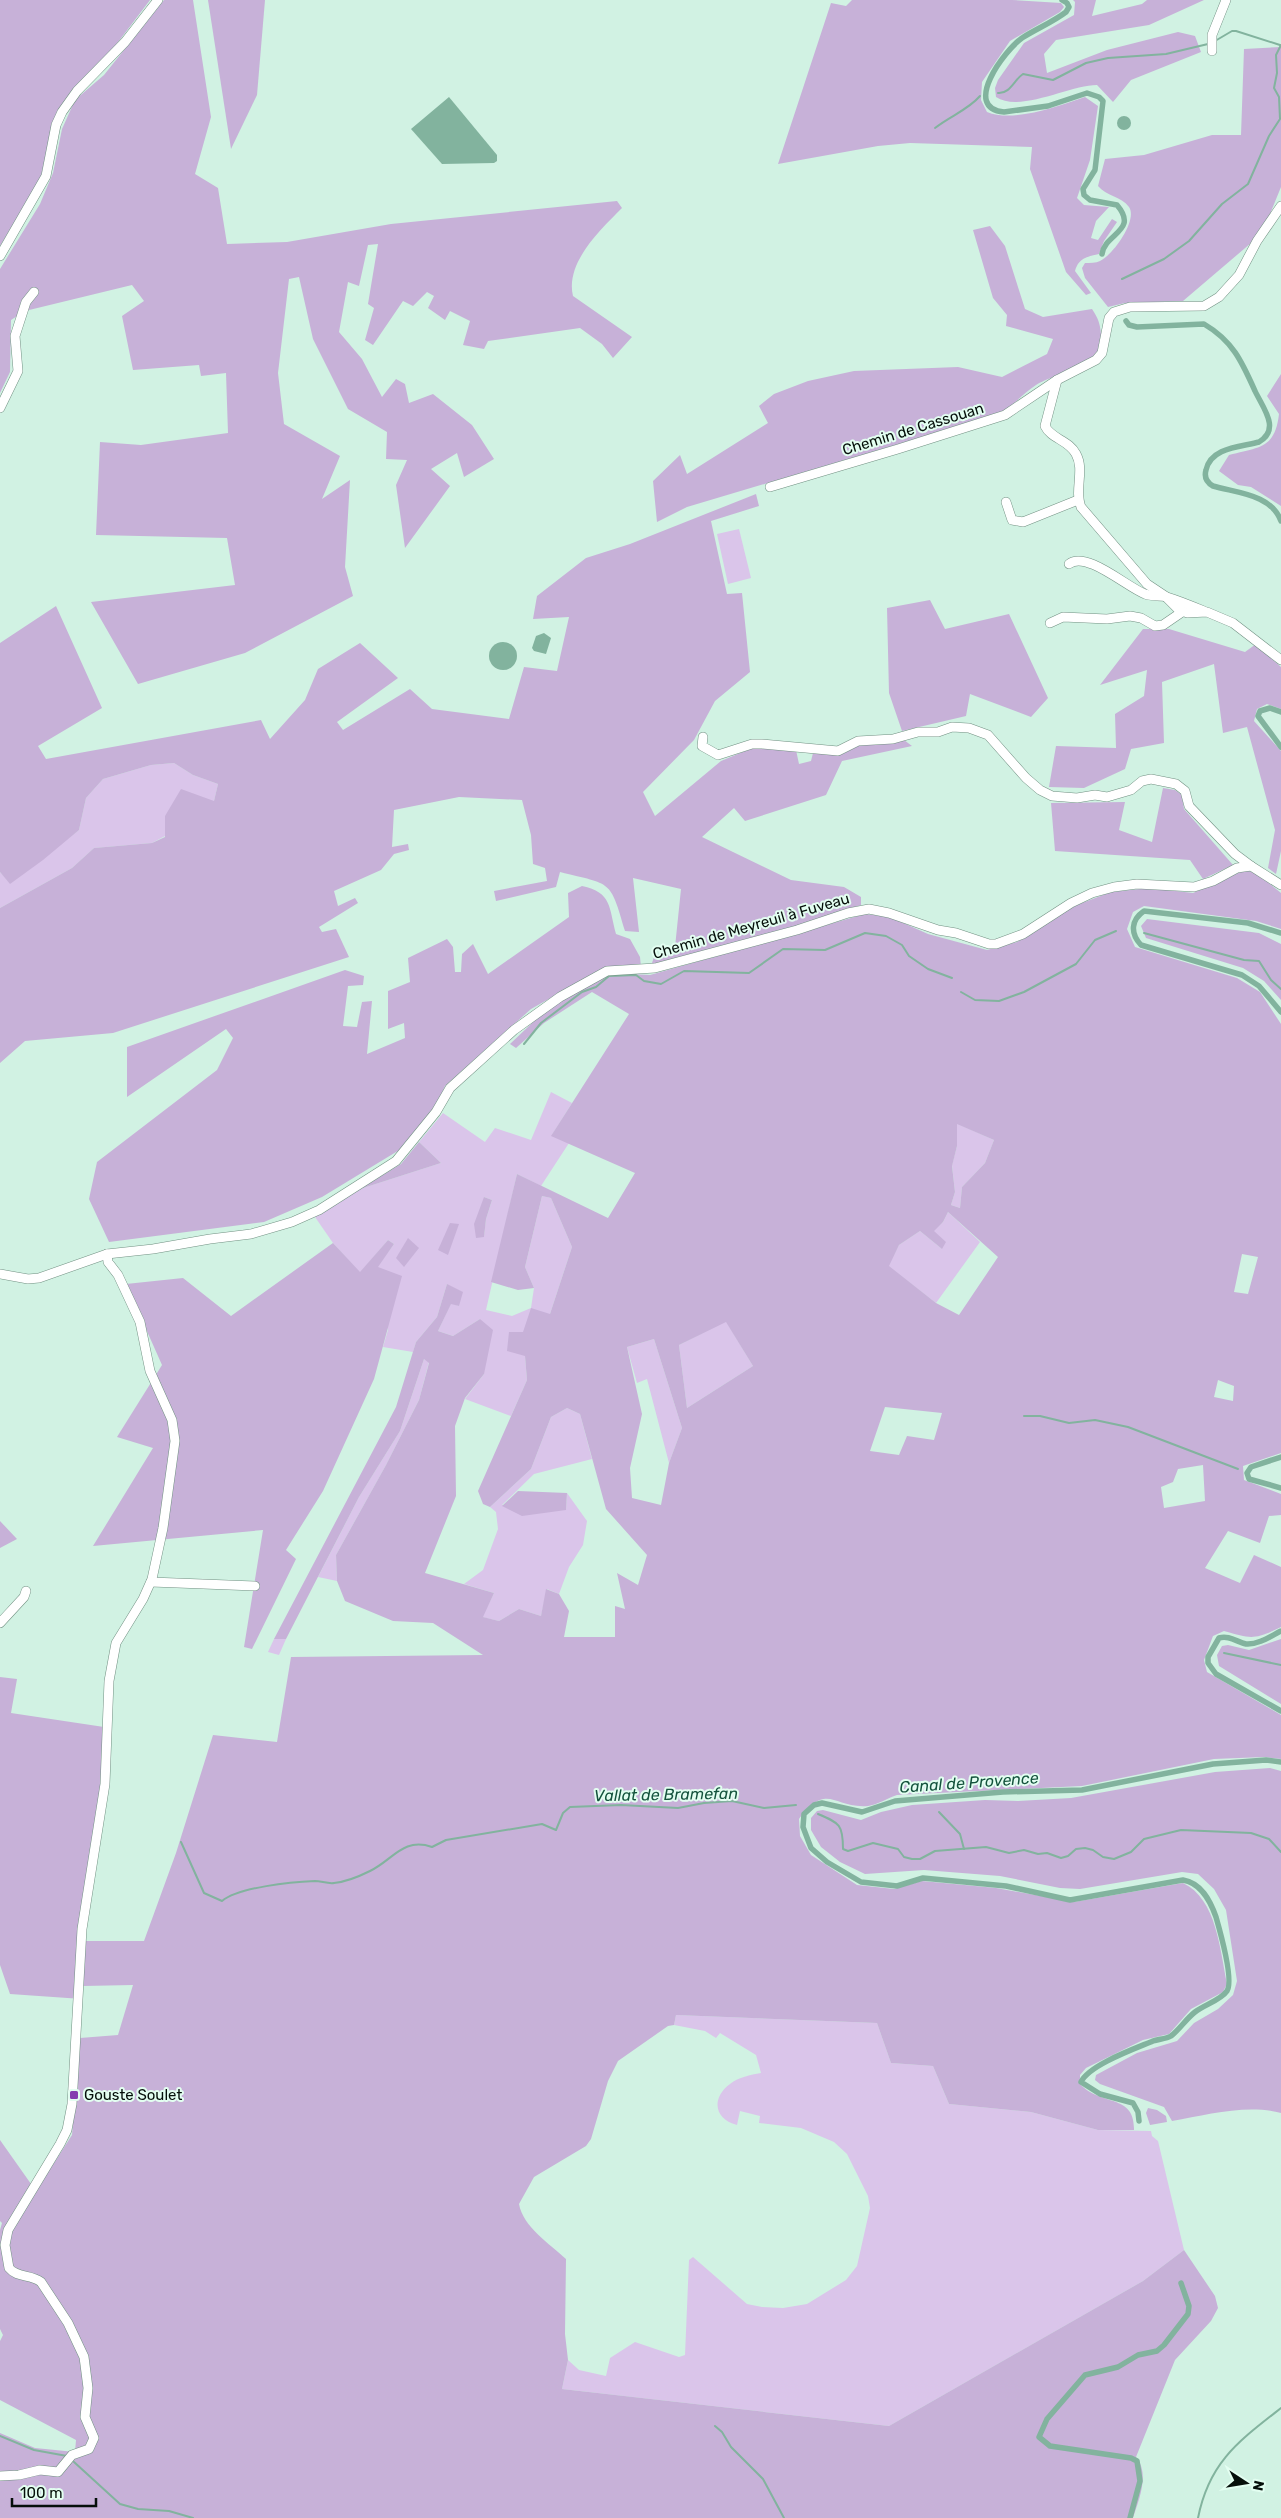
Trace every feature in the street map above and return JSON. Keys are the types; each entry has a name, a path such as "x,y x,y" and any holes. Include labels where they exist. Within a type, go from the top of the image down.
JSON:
{"street":[{"path":"0,256 46,176 56,126 62,112 77,92 125,42 158,0"},
{"path":"1212,51 1214,29 1226,0"},
{"name":"Chemin de Cassouan","path":"770,487 1005,415 1057,380 1096,360 1102,353 1109,318 1119,309 1130,307 1204,306 1219,297 1239,275 1257,240 1281,206"},
{"path":"0,408 18,372 15,336 26,302 34,292"},
{"path":"1057,380 1045,426 1047,431 1068,443 1076,452 1080,462 1078,500 1081,507 1147,584 1166,596 1233,623 1281,660"},
{"path":"1006,502 1012,520 1023,522 1078,500"},
{"path":"1069,564 1072,561 1082,561 1115,575 1147,595 1166,596 1182,612"},
{"path":"1050,624 1063,617 1107,619 1130,616 1141,618 1155,626 1162,625 1182,612 1207,612"},
{"path":"703,737 702,746 704,750 718,755 752,744 838,751 858,741 893,739 918,732 938,732 952,727 969,728 988,735 1026,778 1040,790 1052,796 1077,798 1095,794 1107,797 1131,790 1142,781 1151,779 1176,784 1185,791 1189,806 1235,854 1281,885"},
{"name":"Chemin de Meyreuil à Fuveau","path":"0,1274 28,1279 39,1278 107,1254 154,1249 251,1234 292,1222 325,1206 396,1161 436,1112 456,1081 514,1030 537,1012 607,971 655,968 797,930 848,913 869,910 889,913 938,930 956,933 989,944 996,944 1023,934 1071,903 1092,893 1114,887 1137,884 1194,887 1213,881 1237,868 1251,866"},
{"path":"0,2476 20,2475 40,2470 58,2472 72,2455 89,2449 94,2438 85,2418 88,2388 84,2357 68,2323 40,2282 35,2277 15,2274 9,2268 5,2245 13,2221 67,2130 72,2104 82,1929 105,1784 109,1681 116,1643 152,1582 173,1461 174,1430 172,1420 150,1371 137,1313 118,1275 108,1262 107,1254"},
{"path":"152,1582 255,1586"},
{"path":"0,1623 24,1597 26,1591"}],"shaded area":[{"path":"0,0 150,0 109,54 75,87 49,143 40,180 0,246"},
{"path":"164,0 193,0 211,117 195,174 218,188 227,244 287,242 391,224 617,201 622,208 604,226 579,259 574,271 573,296 632,337 613,358 602,344 580,328 488,341 484,349 463,345 470,321 450,311 445,320 428,308 434,296 427,292 413,306 403,301 373,345 365,340 374,308 368,304 378,244 368,245 359,286 348,282 339,332 362,359 382,397 396,379 405,384 409,403 433,394 472,425 494,459 464,477 457,453 431,469 450,486 405,548 396,485 407,460 386,459 387,432 348,409 313,339 299,277 289,279 278,373 284,424 340,456 322,499 350,480 345,567 353,596 245,653 138,684 91,602 235,585 227,538 96,535 100,442 141,445 228,433 226,373 201,376 199,365 133,370 122,316 144,301 132,285 25,311 11,320 10,372 0,393 0,269 40,204 53,173 62,129 75,100 104,75"},
{"path":"208,0 265,0 257,95 231,149"},
{"path":"852,0 1012,0 1061,3 1064,7 1060,12 1010,41 982,82 981,100 987,112 1010,116 1036,112 1085,97 1098,106 1090,160 1077,198 1084,205 1109,207 1096,221 1091,238 1098,240 1112,219 1117,222 1104,241 1099,254 1084,259 1079,263 1075,271 1091,293 1086,295 1066,272 1030,169 1032,147 910,143 878,146 778,164 831,3 846,6"},
{"path":"1073,0 1096,0 1092,16 1142,4 1147,0 1204,0 1149,25 1056,40 1044,54 1047,73 1107,50 1178,32 1195,36 1201,52 1131,80 1113,102 1097,85 1018,102 1006,101 996,97 995,88 998,80 1024,43 1074,15 1075,2"},
{"path":"1281,47 1281,187 1268,219 1251,243 1183,301 1125,303 1108,307 1085,278 1082,268 1085,263 1100,261 1111,252 1123,237 1130,220 1131,213 1126,203 1098,186 1105,159 1144,155 1212,135 1241,135 1244,49"},
{"path":"449,97 497,155 497,161 494,163 442,164 411,129"},
{"path":"1124,116 1129,118 1131,123 1129,128 1124,130 1119,128 1117,123 1119,118"},
{"path":"990,226 1005,246 1025,309 1043,317 1092,309 1096,315 1101,334 1100,346 1088,362 1036,385 1003,413 687,507 657,522 653,481 680,455 687,474 768,423 759,406 774,394 808,381 854,371 958,367 1002,377 1047,354 1053,339 1006,326 1007,315 993,298 973,230"},
{"path":"1281,374 1281,506 1251,487 1238,485 1219,471 1229,455 1264,445 1274,434 1279,414 1267,396"},
{"path":"756,494 759,506 711,521 727,594 742,593 750,672 715,701 694,740 643,792 655,816 721,761 757,746 796,750 799,764 811,761 813,753 843,754 858,744 904,740 912,746 842,761 826,795 745,821 734,808 702,837 791,880 844,887 861,897 861,905 782,931 651,966 654,957 675,947 681,889 633,878 639,932 625,931 616,902 612,893 606,887 590,879 560,872 556,887 496,901 494,891 547,881 545,868 533,864 531,835 522,800 459,797 394,810 392,847 408,844 409,850 394,854 381,870 334,891 338,906 355,898 358,903 319,927 322,932 336,929 349,957 113,1033 25,1041 0,1063 0,908 72,868 94,848 152,843 165,837 165,816 181,789 214,801 218,784 193,775 174,763 151,765 103,779 86,798 79,830 10,884 0,872 0,643 56,606 102,708 38,746 46,759 261,720 270,739 305,700 318,669 360,643 398,678 337,722 343,730 410,689 432,709 509,719 524,667 557,671 569,617 533,619 537,596 586,558 630,544"},
{"path":"739,529 751,578 728,584 717,534"},
{"path":"930,600 945,629 1009,614 1048,698 1031,717 970,694 966,716 902,731 889,693 887,608"},
{"path":"1143,629 1169,629 1245,652 1256,644 1281,667 1281,709 1267,704 1257,709 1254,721 1281,751 1281,851 1276,874 1268,868 1275,830 1247,727 1223,733 1214,664 1162,682 1164,743 1131,749 1125,769 1084,788 1049,787 1056,746 1116,748 1115,714 1144,696 1147,670 1100,685"},
{"path":"544,633 551,638 546,654 534,651 532,648 536,636"},
{"path":"503,642 513,646 517,656 513,666 503,670 493,666 489,656 493,646"},
{"path":"174,763 193,775 218,784 214,801 165,816 165,836 152,843 94,848 72,868 0,908 0,872 10,883 79,830 86,798 103,779 151,765"},
{"path":"1163,788 1175,790 1182,795 1184,809 1233,865 1203,879 1190,860 1055,851 1051,803 1125,802 1119,830 1152,842"},
{"path":"1245,870 1258,874 1281,893 1281,929 1256,921 1144,906 1133,912 1127,929 1135,947 1237,978 1260,992 1281,1024 1281,1453 1243,1466 1244,1480 1281,1494 1281,1515 1269,1516 1260,1543 1228,1531 1205,1568 1240,1583 1254,1555 1281,1567 1281,1627 1253,1637 1224,1631 1213,1636 1204,1660 1207,1672 1281,1715 1281,1759 1264,1757 1214,1759 1082,1786 897,1795 868,1806 856,1806 824,1799 817,1801 799,1819 800,1836 811,1855 857,1885 894,1889 922,1881 996,1888 1074,1902 1183,1883 1203,1901 1210,1913 1219,1942 1227,1984 1223,1992 1191,2009 1169,2034 1143,2040 1086,2068 1080,2075 1080,2084 1088,2091 1123,2105 1129,2110 1133,2118 1134,2130 1098,2130 1031,2112 949,2104 933,2066 891,2063 877,2023 676,2015 674,2025 668,2026 618,2061 608,2081 591,2139 586,2146 534,2177 519,2204 531,2228 566,2259 565,2334 568,2360 562,2389 889,2426 1143,2281 1184,2250 1215,2296 1218,2308 1211,2321 1175,2360 1136,2457 1140,2464 1143,2479 1133,2518 0,2518 0,2433 35,2448 75,2452 76,2440 0,2400 0,2341 3,2335 0,2329 0,2230 2,2223 0,2221 0,2140 36,2191 72,2135 80,2038 118,2035 133,1985 83,1986 82,1999 10,1994 0,1965 0,1677 17,1679 11,1713 104,1727 101,1785 79,1941 144,1941 176,1853 213,1735 277,1742 291,1657 483,1655 433,1623 393,1621 345,1601 337,1581 336,1555 386,1465 419,1400 429,1363 424,1359 400,1431 359,1497 286,1639 274,1639 396,1407 416,1342 437,1317 447,1284 463,1292 459,1306 451,1304 438,1331 453,1336 480,1319 493,1330 484,1374 465,1398 455,1426 456,1496 425,1573 494,1593 483,1617 499,1621 519,1609 541,1616 546,1589 559,1594 569,1611 564,1637 615,1637 615,1606 625,1609 617,1573 638,1585 647,1555 606,1509 580,1414 567,1408 551,1417 531,1469 490,1507 483,1504 478,1491 527,1380 525,1356 507,1351 509,1332 523,1332 531,1308 550,1314 572,1247 551,1198 542,1196 525,1267 534,1288 518,1290 491,1282 517,1174 608,1218 635,1173 551,1136 629,1014 592,992 544,1023 516,1048 510,1044 548,1008 613,973 650,975 865,914 890,917 928,934 987,950 1017,942 1069,908 1111,892 1150,888 1193,893","holes":["957,1124 994,1140 985,1163 962,1187 960,1208 951,1205 955,1192 952,1166 957,1146","948,1212 998,1257 959,1315 936,1303 889,1266 899,1245 920,1231 942,1249 946,1242 934,1231 943,1222","1242,1254 1258,1257 1248,1294 1234,1292","726,1322 753,1366 687,1408 679,1345","654,1339 682,1428 669,1463 661,1505 632,1498 630,1468 642,1414 627,1347","1218,1380 1234,1386 1233,1401 1214,1397","885,1407 942,1413 934,1440 907,1436 899,1455 870,1451","1203,1465 1205,1501 1164,1508 1161,1487 1173,1482 1178,1469"]},
{"path":"582,886 599,892 608,902 616,934 630,939 640,957 641,967 604,968 531,1009 445,1086 436,1106 401,1149 322,1197 264,1222 109,1242 89,1199 97,1162 217,1070 233,1038 226,1029 127,1097 127,1047 345,970 364,976 363,985 348,986 343,1026 357,1027 362,1002 372,1001 367,1054 405,1038 404,1023 388,1029 388,991 410,982 408,958 447,939 453,947 455,972 461,972 462,954 473,944 488,974 569,917 568,893"},
{"path":"1147,919 1259,933 1281,944 1281,1000 1264,981 1243,968 1146,938 1141,926"},
{"path":"551,1092 572,1103 552,1135 569,1143 541,1186 517,1174 486,1310 512,1316 531,1308 534,1288 525,1267 542,1196 551,1198 572,1247 550,1314 525,1356 527,1380 511,1416 465,1399 484,1374 480,1319 453,1336 438,1331 451,1303 459,1306 447,1284 437,1317 416,1342 413,1352 383,1347 388,1330 377,1267 394,1244 388,1240 360,1273 333,1243 315,1217 360,1189 441,1163 419,1142 443,1113 485,1142 495,1128 531,1140","holes":["484,1197 492,1200 486,1219 484,1236"]},
{"path":"956,1123 994,1140 985,1163 962,1187 960,1208 951,1205 955,1192 952,1165 957,1146"},
{"path":"419,1142 441,1163 360,1189 401,1164"},
{"path":"484,1197 492,1200 486,1219 484,1237 476,1238 474,1224"},
{"path":"948,1212 980,1242 936,1303 888,1266 899,1245 920,1231 942,1249 933,1231 943,1222"},
{"path":"450,1223 459,1224 448,1255 438,1250"},
{"path":"408,1238 419,1248 404,1267 396,1258"},
{"path":"388,1240 394,1244 378,1267 402,1276 374,1379 323,1491 286,1550 296,1559 252,1649 244,1647 263,1530 93,1546 153,1448 117,1437 162,1365 126,1284 183,1278 231,1316 333,1243 360,1272"},
{"path":"726,1321 753,1366 687,1408 679,1345"},
{"path":"654,1339 682,1428 669,1463 647,1379 637,1383 627,1347"},
{"path":"424,1359 429,1362 419,1400 386,1465 336,1555 337,1581 318,1577 359,1497 400,1431"},
{"path":"567,1408 580,1414 592,1459 534,1474 502,1505 566,1510 567,1493 587,1521 583,1545 569,1567 559,1594 547,1589 541,1616 519,1609 499,1621 482,1617 494,1593 464,1584 483,1570 498,1529 496,1512 490,1507 531,1469 551,1417"},
{"path":"518,1491 567,1493 566,1510 522,1516 502,1506"},
{"path":"0,1521 17,1539 0,1548"},
{"path":"274,1639 286,1639 279,1655 268,1652"},
{"path":"1281,1639 1281,1704 1219,1666 1217,1655 1222,1646 1228,1645 1249,1650"},
{"path":"1270,1768 1281,1771 1281,2113 1240,2110 1172,2121 1164,2107 1100,2084 1095,2080 1096,2075 1137,2053 1177,2041 1194,2023 1218,2009 1233,1995 1237,1981 1226,1910 1214,1889 1198,1874 1182,1872 1080,1889 1060,1888 1000,1876 924,1870 865,1874 840,1862 821,1847 811,1830 811,1818 817,1811 823,1810 861,1820 881,1812 912,1805 985,1800 1018,1801 1071,1798 1215,1772"},
{"path":"676,2015 877,2023 891,2063 933,2066 949,2104 1031,2112 1098,2130 1151,2131 1152,2136 1158,2141 1184,2250 1143,2281 889,2426 562,2389 568,2360 579,2370 606,2376 610,2358 635,2342 679,2357 685,2355 689,2260 693,2257 747,2304 762,2307 783,2308 807,2304 846,2280 857,2266 870,2208 868,2196 847,2154 834,2142 801,2128 759,2123 760,2116 740,2111 737,2125 724,2118 718,2108 720,2095 730,2084 737,2080 761,2073 756,2055 720,2033 716,2038 705,2031 674,2025"},
{"path":"1148,2108 1157,2110 1166,2116 1167,2122 1150,2125 1146,2113"}],"waterway":[{"name":"Canal de Provence","path":"1062,0 1069,7 1066,12 1022,38 1006,54 990,78 986,90 986,100 992,108 1004,112 1048,106 1087,93 1099,97 1103,101 1095,170 1083,189 1084,195 1090,200 1117,205 1123,214 1124,221 1123,226 1104,247 1102,254"},
{"path":"1215,41 1232,31 1236,31 1280,45"},
{"path":"998,93 1009,89 1023,74 1053,80 1086,63 1108,58 1166,54 1208,44"},
{"path":"1122,279 1164,259 1189,241 1222,204 1248,184 1269,136 1280,119 1279,97 1274,88 1277,73 1276,55 1281,45"},
{"path":"935,128 970,105 980,96"},
{"name":"Canal de Provence","path":"1126,321 1129,325 1137,327 1204,324 1222,338 1236,353 1266,411 1270,425 1269,431 1259,442 1220,452 1209,462 1205,477 1213,486 1252,496 1270,505 1281,521"},
{"name":"Canal de Provence","path":"1281,712 1270,708 1260,711 1258,716 1281,747"},
{"name":"Canal de Provence","path":"1281,933 1248,923 1144,911 1136,918 1134,923 1135,936 1141,945 1242,975 1259,986 1281,1012"},
{"path":"961,992 975,1000 999,1001 1024,992 1076,964 1095,940 1116,931"},
{"path":"524,1044 541,1023 582,992 596,987 609,976 636,975 644,981 661,984 684,971 749,973 783,949 825,950 865,933 886,936 902,945 909,956 928,969 952,978"},
{"path":"1144,933 1244,960 1259,961 1271,980 1281,989"},
{"path":"1024,1416 1040,1416 1069,1423 1095,1420 1128,1427 1238,1469"},
{"name":"Canal de Provence","path":"1281,1457 1251,1467 1247,1473 1249,1479 1281,1488"},
{"name":"Canal de Provence","path":"1281,1631 1251,1644 1226,1637 1219,1638 1208,1657 1208,1663 1216,1674 1281,1711"},
{"path":"1224,1653 1281,1665"},
{"name":"Canal de Provence","path":"1139,2121 1138,2112 1133,2103 1100,2094 1081,2082 1093,2070 1113,2058 1153,2041 1171,2036 1195,2012 1221,1997 1227,1991 1229,1985 1228,1966 1216,1917 1211,1904 1200,1889 1183,1880 1070,1900 1006,1886 923,1878 897,1886 861,1882 827,1862 811,1848 803,1827 804,1814 814,1805 822,1803 862,1812 895,1801 1003,1792 1082,1790 1213,1764 1266,1760 1281,1762"},
{"name":"Vallat de Bramefan","path":"181,1842 204,1893 222,1901 240,1892 266,1886 315,1881 332,1883 348,1880 370,1871 399,1851 413,1845 432,1847 446,1840 542,1824 556,1830 563,1813 570,1807 621,1805 678,1808 704,1803 732,1801 764,1808 796,1805"},
{"path":"939,1812 960,1834 964,1849"},
{"name":"Vallat de Bramefan","path":"818,1814 839,1826 843,1849 848,1851 873,1843 898,1849 904,1857 912,1859 920,1859 935,1851 986,1847 1009,1853 1024,1850 1038,1854 1047,1853 1061,1858 1068,1856 1076,1849 1085,1848 1093,1850 1103,1857 1114,1859 1131,1852 1144,1839 1181,1830 1251,1833 1269,1839 1281,1852"},
{"name":"Canal de Provence","path":"1130,2518 1140,2481 1137,2461 1131,2458 1050,2446 1039,2437 1047,2419 1085,2375 1118,2367 1138,2355 1157,2351 1164,2345 1188,2314 1189,2306 1181,2283"},
{"path":"1198,2518 1203,2499 1218,2467 1239,2443 1281,2408"},
{"path":"715,2426 722,2432 731,2447 763,2479 784,2518"},
{"path":"0,2436 34,2450 67,2456"},
{"path":"74,2462 120,2504 138,2509 169,2511 193,2518"}],"place":[{"name":"Gouste Soulet","path":"74,2095"}]}
